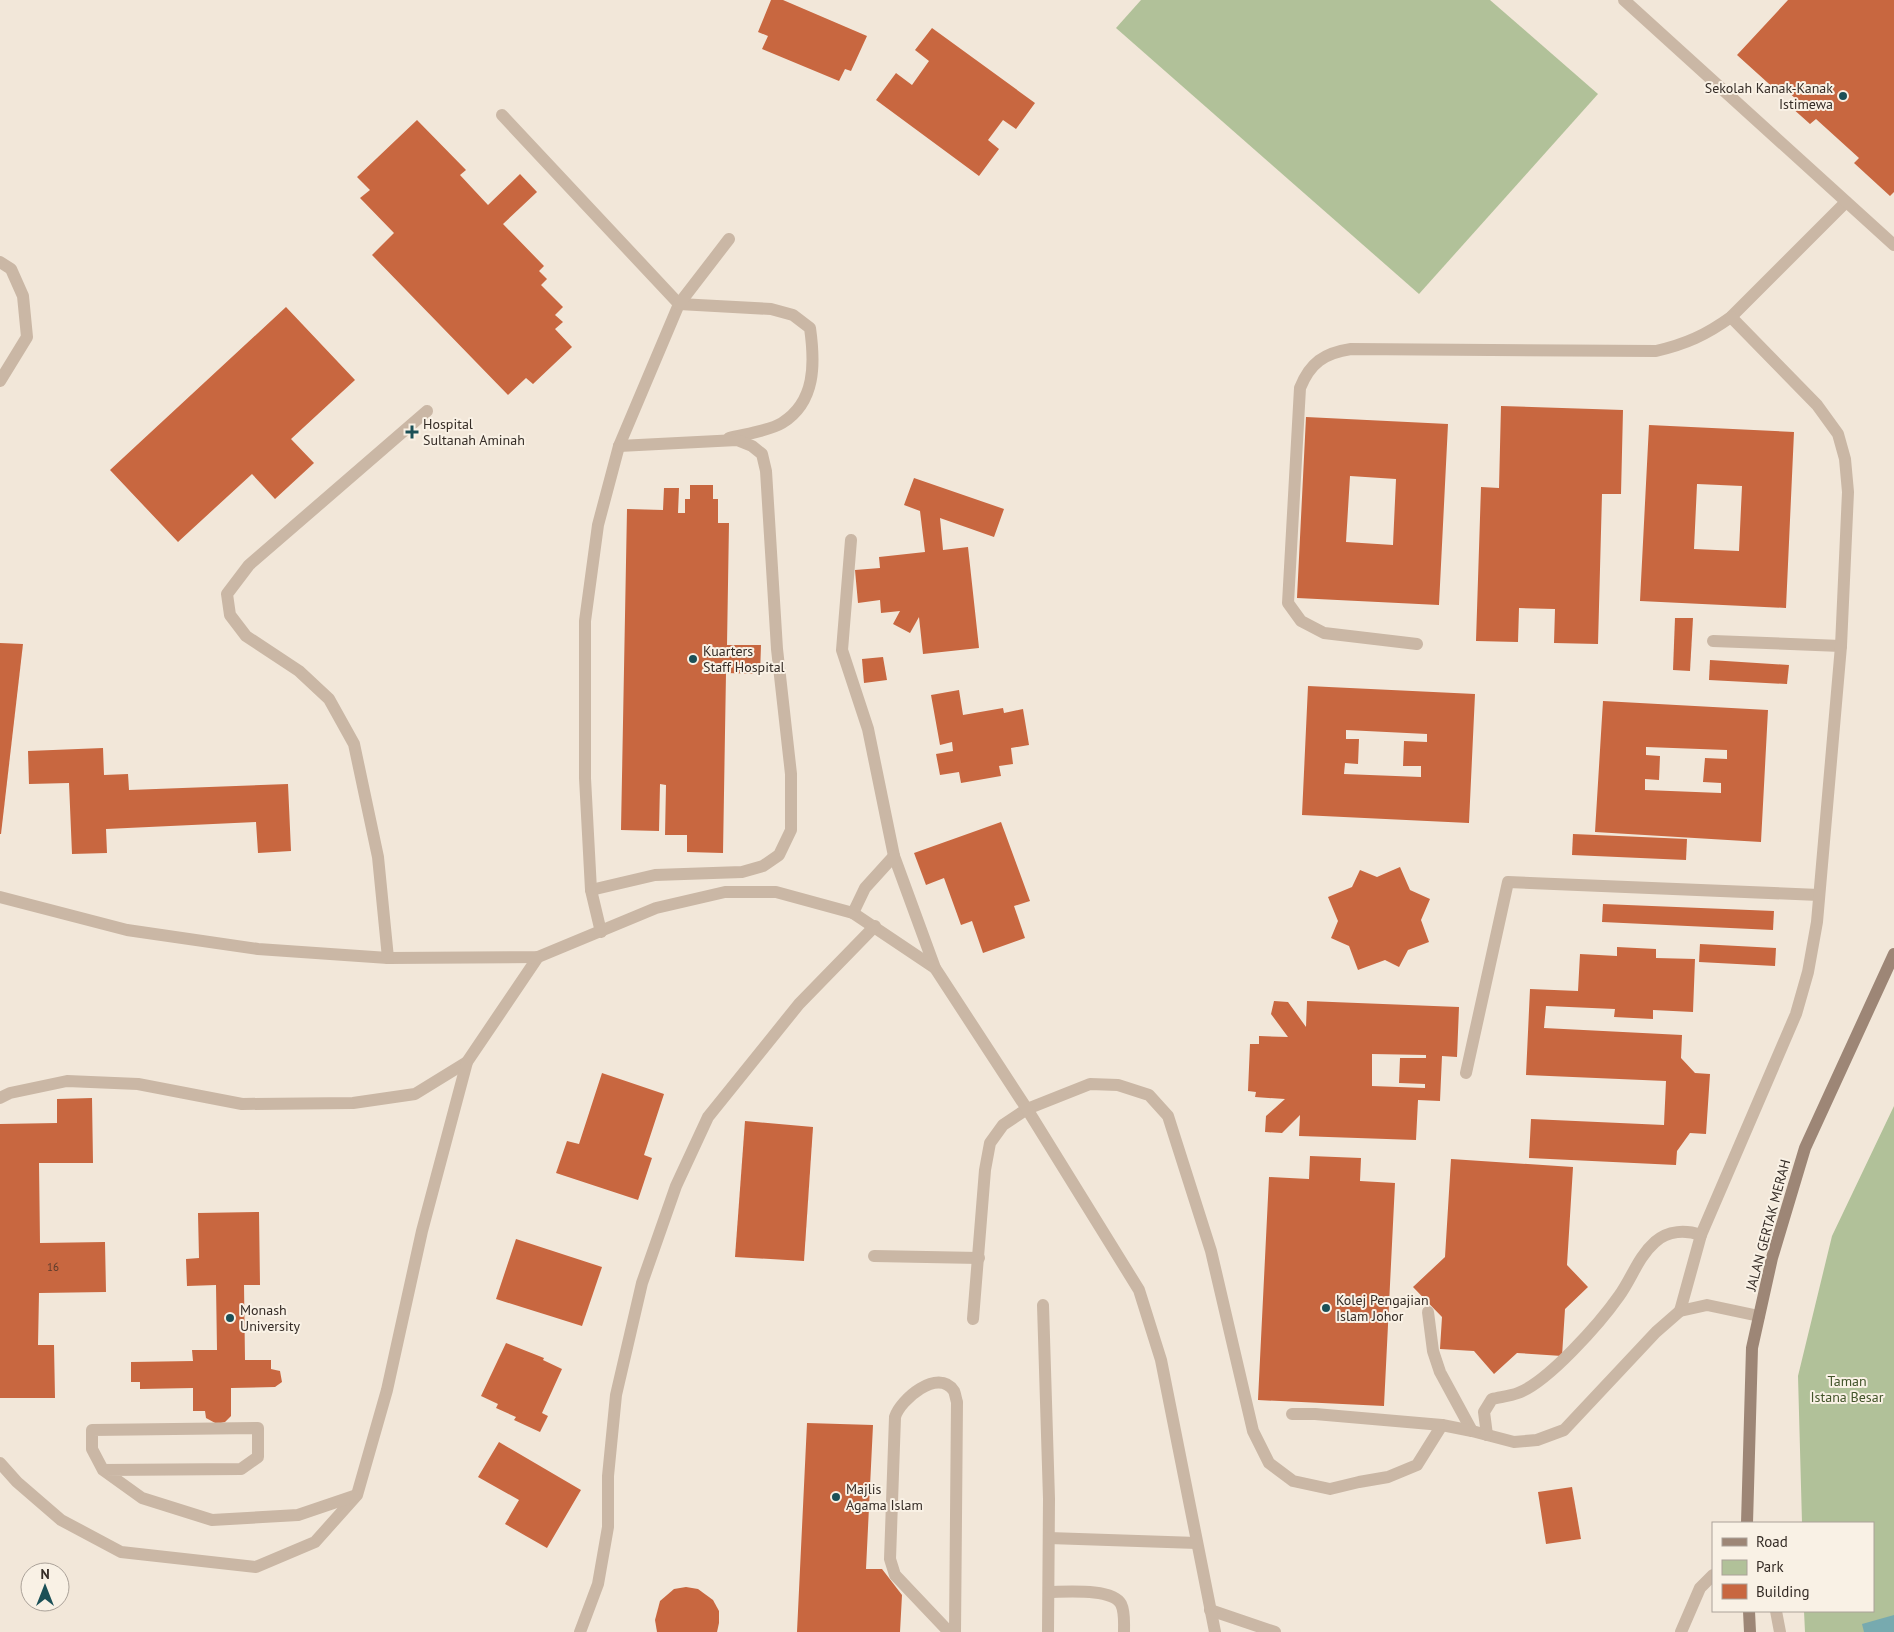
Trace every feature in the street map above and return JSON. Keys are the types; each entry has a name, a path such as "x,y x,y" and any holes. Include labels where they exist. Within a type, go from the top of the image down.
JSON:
{"main road":[{"name":"JALAN GERTAK MERAH","path":"1746,1522 1752,1348 1772,1258 1805,1148 1894,954"},
{"path":"1749,1612 1750,1632"}],"street":[{"path":"1624,0 1894,245"},
{"path":"502,115 679,304 771,309 793,315 810,328 814,362 810,389 798,410 782,423 717,441"},
{"path":"1416,644 1324,633 1300,621 1288,603 1300,388 1306,373 1332,352 1351,349 1656,352 1680,346 1710,332 1731,317 1846,202"},
{"path":"601,932 591,890 585,778 585,621 598,525 619,446 679,304 729,239"},
{"path":"0,262 10,269 23,296 27,337 0,380"},
{"path":"1292,1414 1315,1414 1442,1425 1514,1442 1537,1440 1564,1430 1656,1332 1680,1310 1702,1235 1796,1014 1808,972 1817,922 1841,646 1848,492 1845,459 1838,434 1817,405 1731,317"},
{"path":"388,958 378,857 354,744 329,699 299,670 246,636 230,615 227,594 249,564 427,410"},
{"path":"591,890 655,875 742,872 763,866 779,855 792,830 791,774 777,649 766,471 762,454 752,446 737,440 619,446"},
{"path":"851,540 842,650 868,729 894,856 935,968 1027,1109 1139,1290 1161,1360 1215,1632"},
{"path":"1713,641 1841,646"},
{"path":"853,913 865,888 894,856"},
{"path":"1466,1073 1508,882 1819,895"},
{"path":"0,897 136,931 258,950 388,958 538,957 656,908 725,892 776,892 853,913 935,968"},
{"path":"580,1632 598,1584 608,1527 608,1476 616,1395 642,1283 676,1186 708,1117 799,1004 874,926"},
{"path":"0,1463 17,1482 61,1520 122,1552 256,1567 315,1542 357,1495 387,1390 422,1231 467,1062 538,957"},
{"path":"0,1098 10,1093 67,1081 138,1084 242,1104 352,1104 415,1094 467,1062"},
{"path":"973,1319 990,1143 1003,1125 1027,1109 1090,1084 1118,1085 1149,1095 1168,1116 1212,1251 1253,1431 1269,1463 1293,1481 1330,1489 1388,1477 1416,1465 1442,1425"},
{"path":"1487,1435 1484,1412 1492,1399 1519,1393 1544,1378 1585,1337 1620,1295 1636,1264 1656,1241 1672,1233 1688,1231 1702,1235"},
{"path":"874,1256 979,1258"},
{"path":"1044,1305 1050,1499 1048,1632"},
{"path":"1680,1310 1708,1306 1759,1316"},
{"path":"1428,1312 1433,1351 1440,1372 1472,1431"},
{"path":"948,1632 895,1575 890,1560 896,1418 898,1409 903,1402 931,1382 943,1383 954,1390 957,1402 955,1632"},
{"path":"103,1470 241,1469 258,1457 258,1428 92,1430 92,1449 103,1470 142,1498 212,1520 298,1515 357,1495"},
{"path":"1049,1538 1197,1543"},
{"path":"1681,1632 1700,1588 1712,1576"},
{"path":"1049,1592 1104,1594 1114,1597 1121,1604 1124,1632"},
{"path":"1210,1610 1275,1632"},
{"path":"1776,1612 1780,1632"}],"green space":[{"path":"1141,0 1490,0 1598,94 1419,294 1116,28"},
{"name":"Taman Istana Besar","path":"1894,1106 1894,1632 1805,1632 1804,1612 1874,1612 1874,1522 1802,1522 1798,1376 1832,1236"}],"water":[{"path":"1894,1615 1894,1632 1864,1632 1862,1624"}],"building":[{"path":"771,0 783,0 867,36 851,71 845,69 839,81 762,49 768,36 758,32"},
{"name":"Sekolah Kanak-Kanak Istimewa","path":"1788,0 1894,0 1894,192 1890,196 1854,163 1859,158 1816,119 1810,124 1791,107 1797,100 1783,87 1778,92 1737,55"},
{"path":"932,28 1035,103 1016,129 1003,120 988,140 999,149 979,176 876,100 896,73 912,85 929,61 915,50"},
{"path":"417,120 466,170 460,175 488,205 520,174 537,192 503,224 544,266 539,271 547,279 541,285 563,307 555,315 563,322 555,329 572,347 533,384 526,378 508,395 372,255 394,233 360,198 370,190 357,177"},
{"path":"286,307 355,380 291,439 314,463 275,499 252,474 178,542 110,470"},
{"path":"1501,406 1623,410 1621,494 1602,494 1598,644 1554,643 1555,609 1519,608 1518,642 1476,641 1481,487 1499,488"},
{"path":"1306,417 1448,424 1439,605 1297,598","holes":["1350,476 1396,479 1393,545 1346,542"]},
{"path":"1649,425 1794,432 1786,608 1640,601","holes":["1697,484 1742,486 1739,551 1694,549"]},
{"path":"914,478 1004,509 994,537 940,518 943,550 968,547 979,648 923,654 919,617 910,633 893,624 900,611 881,613 880,600 858,603 855,570 880,568 879,557 925,552 920,511 904,505"},
{"name":"Kuarters Staff Hospital","path":"690,485 713,485 713,499 718,499 718,523 729,523 727,645 761,645 760,674 726,673 723,853 687,852 687,835 665,835 666,785 660,784 659,831 621,830 627,509 663,510 664,488 679,488 678,513 685,513 685,499 690,499"},
{"path":"1675,618 1693,618 1690,671 1673,670"},
{"path":"0,643 23,644 1,834 0,834"},
{"path":"883,657 887,680 864,683 862,659"},
{"path":"1710,660 1789,665 1787,684 1709,680"},
{"path":"1308,686 1475,694 1469,823 1302,815","holes":["1346,730 1427,734 1427,742 1404,741 1403,766 1421,766 1421,777 1344,774 1345,763 1358,764 1359,739 1346,739"]},
{"path":"959,690 963,715 1003,708 1004,713 1023,709 1029,745 1011,748 1013,764 999,766 1001,776 961,783 959,772 940,775 936,754 953,751 952,742 940,745 931,695"},
{"path":"1603,701 1768,710 1761,842 1595,832","holes":["1646,747 1727,750 1727,759 1705,758 1703,782 1721,783 1721,793 1645,790 1645,779 1659,780 1660,756 1646,755"]},
{"path":"103,748 104,775 128,774 129,790 288,784 291,851 258,853 256,822 106,829 107,853 72,854 69,783 29,784 28,751"},
{"path":"1001,822 1030,901 1014,906 1025,938 983,953 972,921 961,925 944,878 926,885 914,853"},
{"path":"1573,834 1687,839 1686,860 1572,855"},
{"path":"1400,867 1410,890 1430,899 1421,920 1429,942 1408,950 1399,967 1385,960 1358,970 1349,946 1331,938 1338,921 1328,897 1352,887 1360,870 1377,877"},
{"path":"1603,904 1774,911 1773,930 1602,922"},
{"path":"1700,944 1776,948 1775,966 1699,962"},
{"path":"1617,947 1656,949 1656,958 1695,959 1693,1012 1653,1010 1653,1019 1614,1017 1615,1009 1546,1006 1544,1028 1682,1035 1681,1058 1695,1073 1710,1074 1706,1134 1690,1133 1677,1151 1676,1165 1529,1158 1531,1119 1664,1125 1666,1081 1526,1075 1530,989 1578,991 1580,954 1617,956"},
{"path":"1274,1001 1288,1002 1306,1027 1307,1001 1459,1007 1457,1057 1442,1056 1440,1101 1418,1100 1416,1140 1299,1136 1300,1115 1282,1133 1265,1132 1266,1116 1285,1099 1255,1097 1256,1092 1248,1091 1250,1044 1259,1044 1259,1036 1288,1037 1271,1014","holes":["1372,1054 1426,1055 1426,1058 1400,1058 1399,1083 1425,1084 1425,1088 1372,1086"]},
{"path":"602,1073 664,1094 644,1155 652,1158 638,1200 556,1173 567,1141 579,1144"},
{"path":"92,1098 93,1163 39,1163 40,1243 105,1242 106,1292 39,1293 38,1345 54,1345 55,1398 0,1398 0,1124 57,1123 57,1099"},
{"path":"745,1121 813,1127 804,1261 735,1257"},
{"name":"Kolej Pengajian Islam Johor","path":"1310,1156 1361,1158 1360,1181 1395,1183 1384,1406 1258,1400 1269,1177 1309,1179"},
{"name":"Kolej Pengajian Islam Johor","path":"1451,1159 1573,1167 1567,1265 1588,1287 1565,1309 1562,1356 1517,1353 1494,1374 1474,1351 1440,1349 1442,1317 1413,1287 1445,1257"},
{"name":"Monash University","path":"259,1212 260,1285 244,1285 245,1360 271,1360 271,1369 280,1371 282,1382 275,1387 231,1388 231,1416 225,1422 217,1424 206,1418 205,1411 193,1411 193,1388 140,1389 140,1382 131,1382 131,1362 193,1361 192,1350 217,1350 216,1285 187,1286 186,1259 199,1258 198,1213"},
{"path":"516,1239 602,1267 582,1326 496,1299"},
{"path":"506,1343 544,1358 543,1360 562,1369 542,1413 548,1416 540,1432 514,1420 516,1417 496,1408 498,1404 481,1396"},
{"name":"Majlis Agama Islam","path":"807,1423 873,1425 866,1569 882,1569 902,1595 900,1632 797,1632"},
{"path":"499,1442 581,1490 547,1548 505,1524 519,1500 478,1477"},
{"path":"1572,1487 1581,1539 1546,1544 1538,1492"},
{"path":"686,1587 698,1589 713,1600 719,1611 717,1632 657,1632 655,1620 660,1601 674,1589"}],"place":[{"name":"Sekolah Kanak-Kanak Istimewa","path":"1843,96"},
{"name":"Hospital Sultanah Aminah","path":"412,432"},
{"name":"Kuarters Staff Hospital","path":"693,659"},
{"name":"Kolej Pengajian Islam Johor","path":"1326,1308"},
{"name":"Monash University","path":"230,1318"},
{"name":"Majlis Agama Islam","path":"836,1497"}]}
